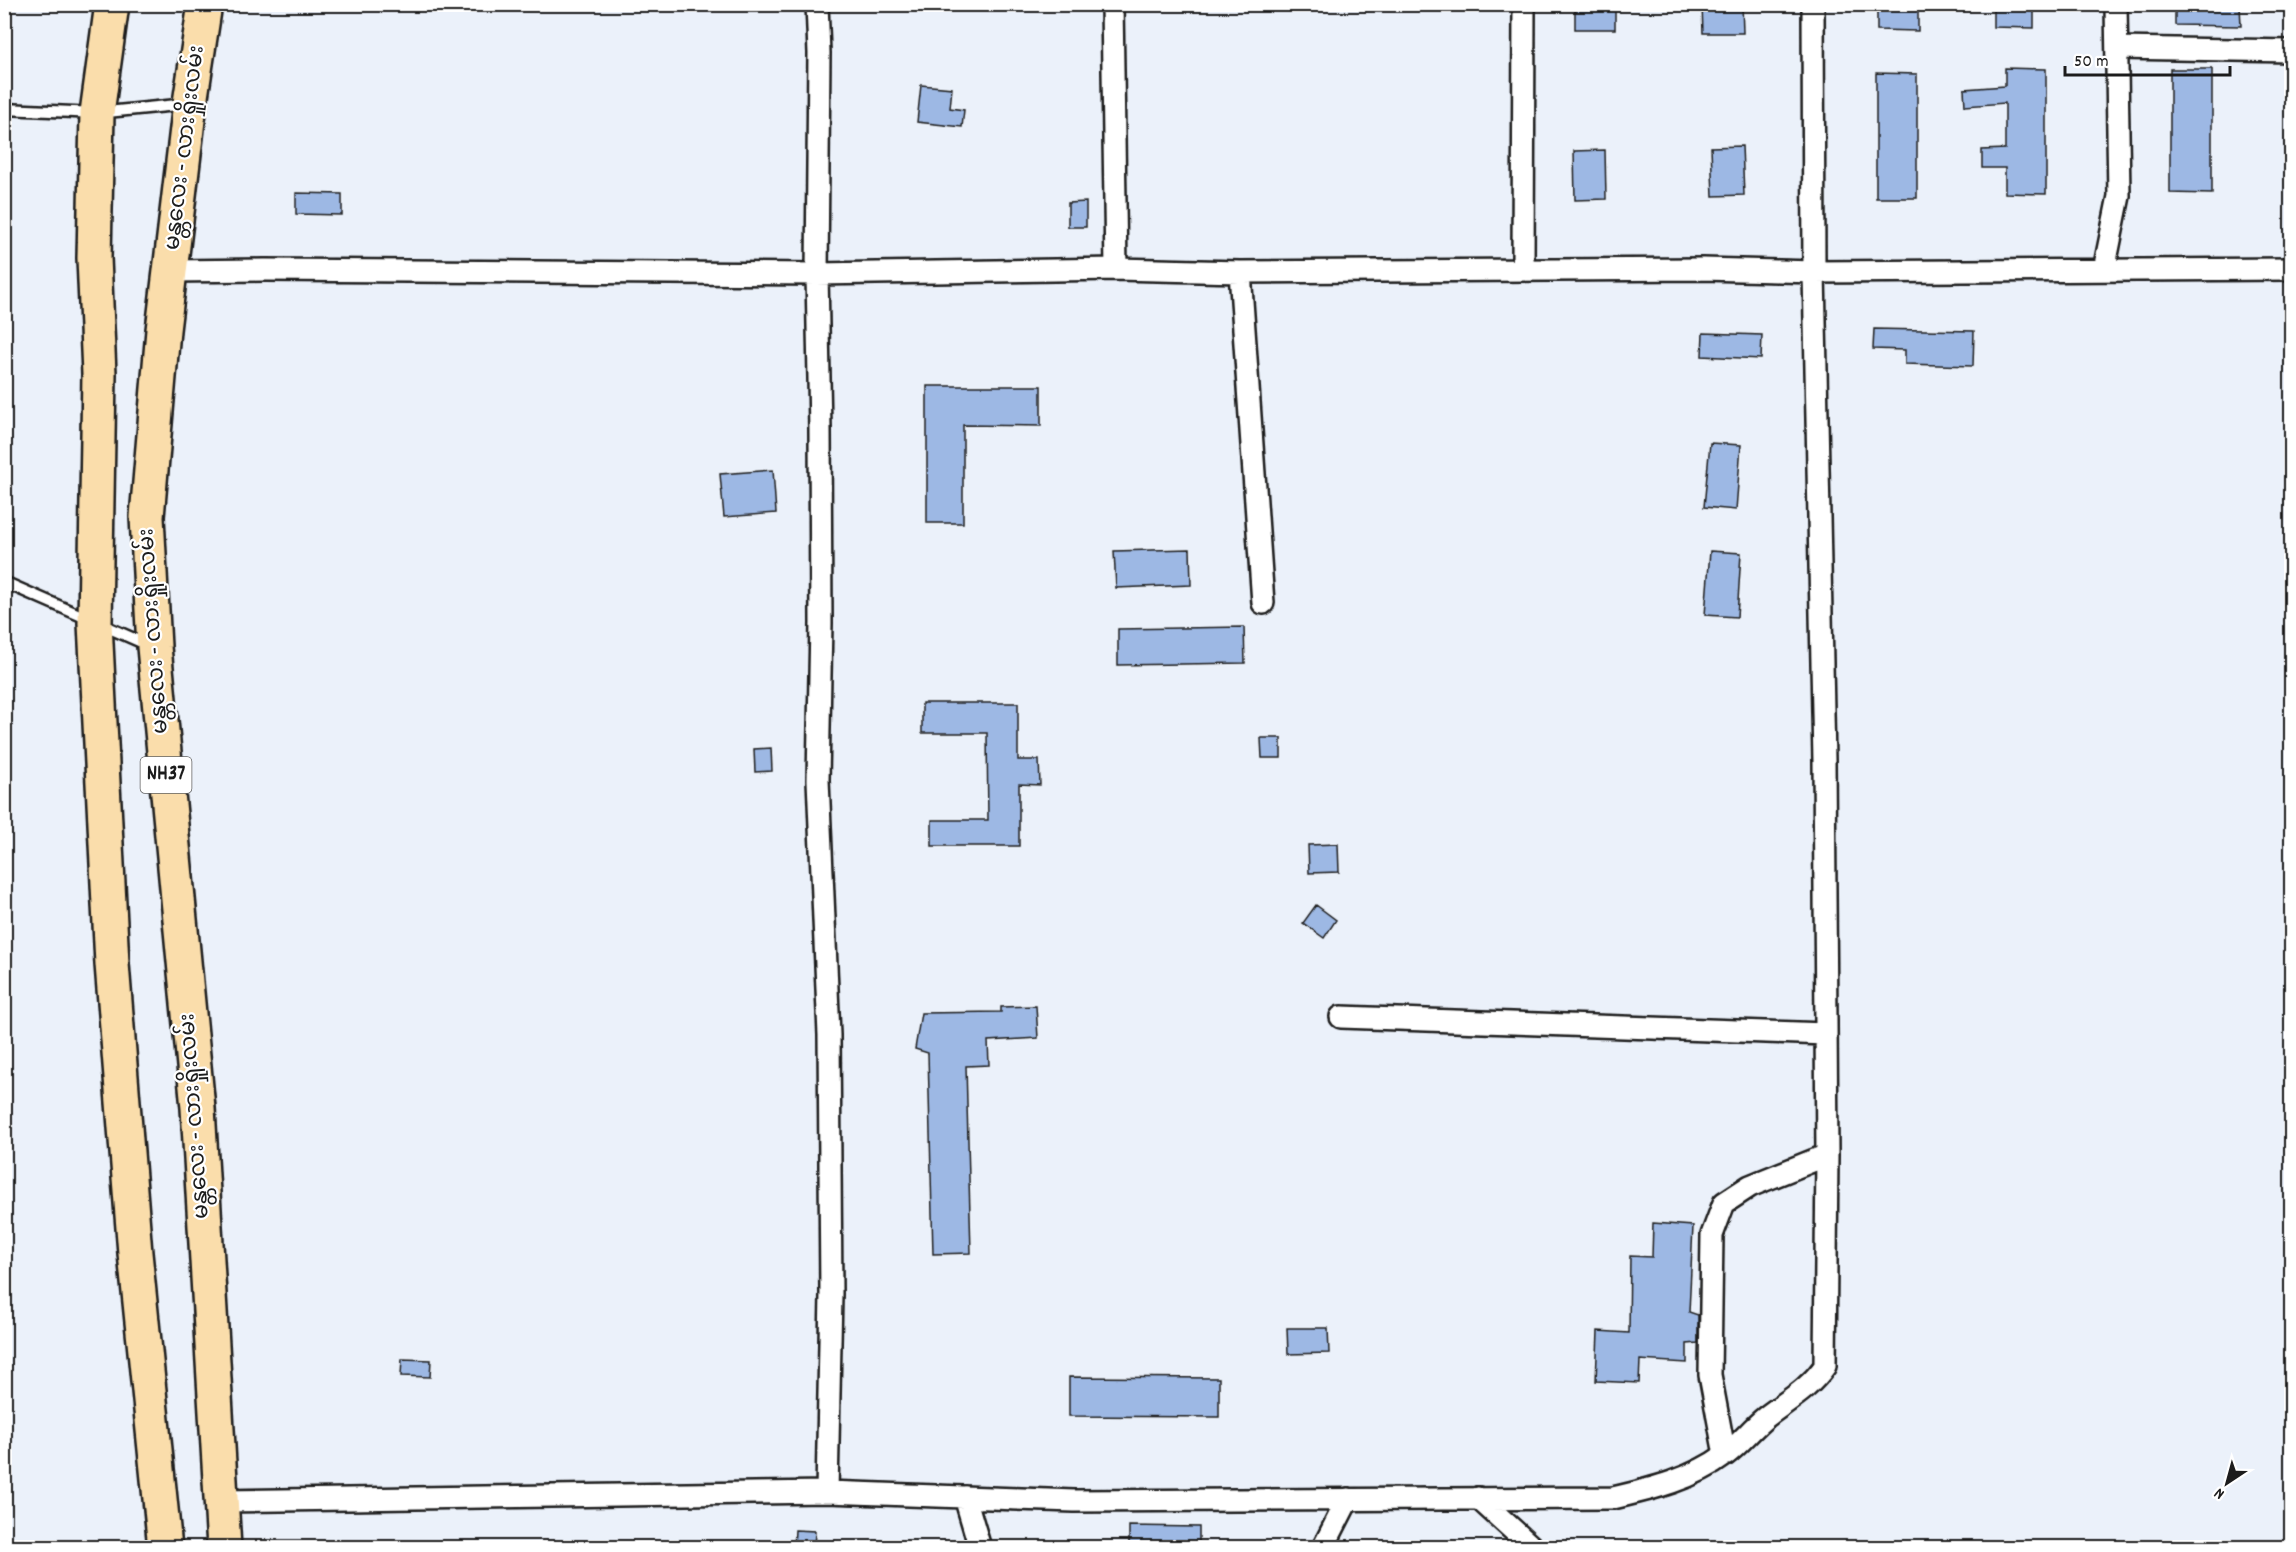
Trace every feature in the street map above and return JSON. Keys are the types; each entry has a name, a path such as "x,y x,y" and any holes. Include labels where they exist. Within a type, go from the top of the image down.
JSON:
{"highway":[{"path":"112,4 97,113 94,258 99,374 95,623 112,964 135,1253 165,1548"},
{"name":"မန္တလေး - လားရှိုးလမ်း","path":"205,4 190,103 163,330 147,517 154,647 198,1108 224,1548"}],"street":[{"path":"817,4 819,53 817,274 821,578 818,780 830,1046 831,1294 827,1492"},
{"path":"1112,4 1116,269"},
{"path":"1523,270 1524,4"},
{"path":"221,1501 827,1492 1074,1501 1613,1498 1654,1489 1697,1471 1725,1455 1765,1417 1814,1382 1825,1366 1827,1155 1824,761 1814,272 1813,4"},
{"path":"2104,270 2119,196 2116,4"},
{"path":"2117,48 2292,51"},
{"path":"171,272 278,270 817,274 1116,269 1240,272 2292,269"},
{"path":"1240,272 1263,603"},
{"path":"1341,1017 1826,1034"},
{"path":"1725,1455 1710,1375 1712,1235 1724,1203 1750,1186 1827,1155"},
{"path":"965,1497 980,1548"},
{"path":"1478,1498 1533,1548"},
{"path":"1323,1548 1348,1499"}],"lane":[{"path":"4,109 97,113 190,103"},
{"path":"4,582 154,647"}],"building":[{"path":"1575,4 1615,4 1615,29 1575,29"},
{"path":"1702,4 1742,4 1743,33 1703,33"},
{"path":"1877,4 1918,4 1918,31 1877,30"},
{"path":"1993,4 2034,4 2034,28 1993,27"},
{"path":"2175,4 2240,6 2241,26 2175,25"},
{"path":"2005,68 2046,69 2046,194 2005,193 2005,168 1982,168 1982,150 2005,149 2005,103 1965,106 1964,89 2005,86"},
{"path":"2170,69 2212,69 2212,194 2170,193"},
{"path":"1876,73 1917,74 1917,198 1876,198"},
{"path":"921,85 952,88 950,108 964,110 962,127 917,122"},
{"path":"1742,146 1744,195 1713,196 1711,147"},
{"path":"1605,150 1606,199 1575,200 1574,151"},
{"path":"296,193 342,194 342,215 296,214"},
{"path":"1086,202 1086,227 1068,227 1068,203"},
{"path":"1874,329 1974,331 1973,366 1905,364 1905,350 1873,349"},
{"path":"1703,333 1762,335 1761,359 1702,356"},
{"path":"927,386 1041,386 1041,426 963,425 963,523 927,523"},
{"path":"1710,443 1741,445 1736,510 1704,507"},
{"path":"773,470 776,513 724,517 720,474"},
{"path":"1190,549 1191,585 1116,588 1114,551"},
{"path":"1710,551 1741,553 1737,617 1705,615"},
{"path":"1244,627 1245,663 1118,665 1118,629"},
{"path":"922,703 1018,703 1018,760 1039,760 1040,785 1019,784 1019,846 932,846 932,820 988,820 987,733 922,733"},
{"path":"1261,738 1281,738 1281,758 1262,758"},
{"path":"771,748 772,771 755,772 754,749"},
{"path":"1338,844 1339,872 1309,873 1308,845"},
{"path":"1316,905 1336,920 1324,938 1303,923"},
{"path":"1036,1006 1038,1038 988,1041 989,1065 966,1066 971,1253 933,1254 928,1053 915,1049 921,1013 1001,1012 1001,1007"},
{"path":"1653,1223 1693,1226 1689,1312 1698,1315 1698,1343 1687,1344 1687,1363 1640,1360 1639,1383 1596,1381 1598,1331 1629,1333 1630,1256 1652,1257"},
{"path":"1287,1328 1328,1328 1329,1353 1288,1354"},
{"path":"402,1359 431,1360 430,1377 401,1376"},
{"path":"1069,1377 1219,1378 1219,1417 1069,1416"},
{"path":"1129,1526 1199,1527 1199,1548 1129,1548"},
{"path":"795,1530 815,1531 814,1548 794,1548"}]}
